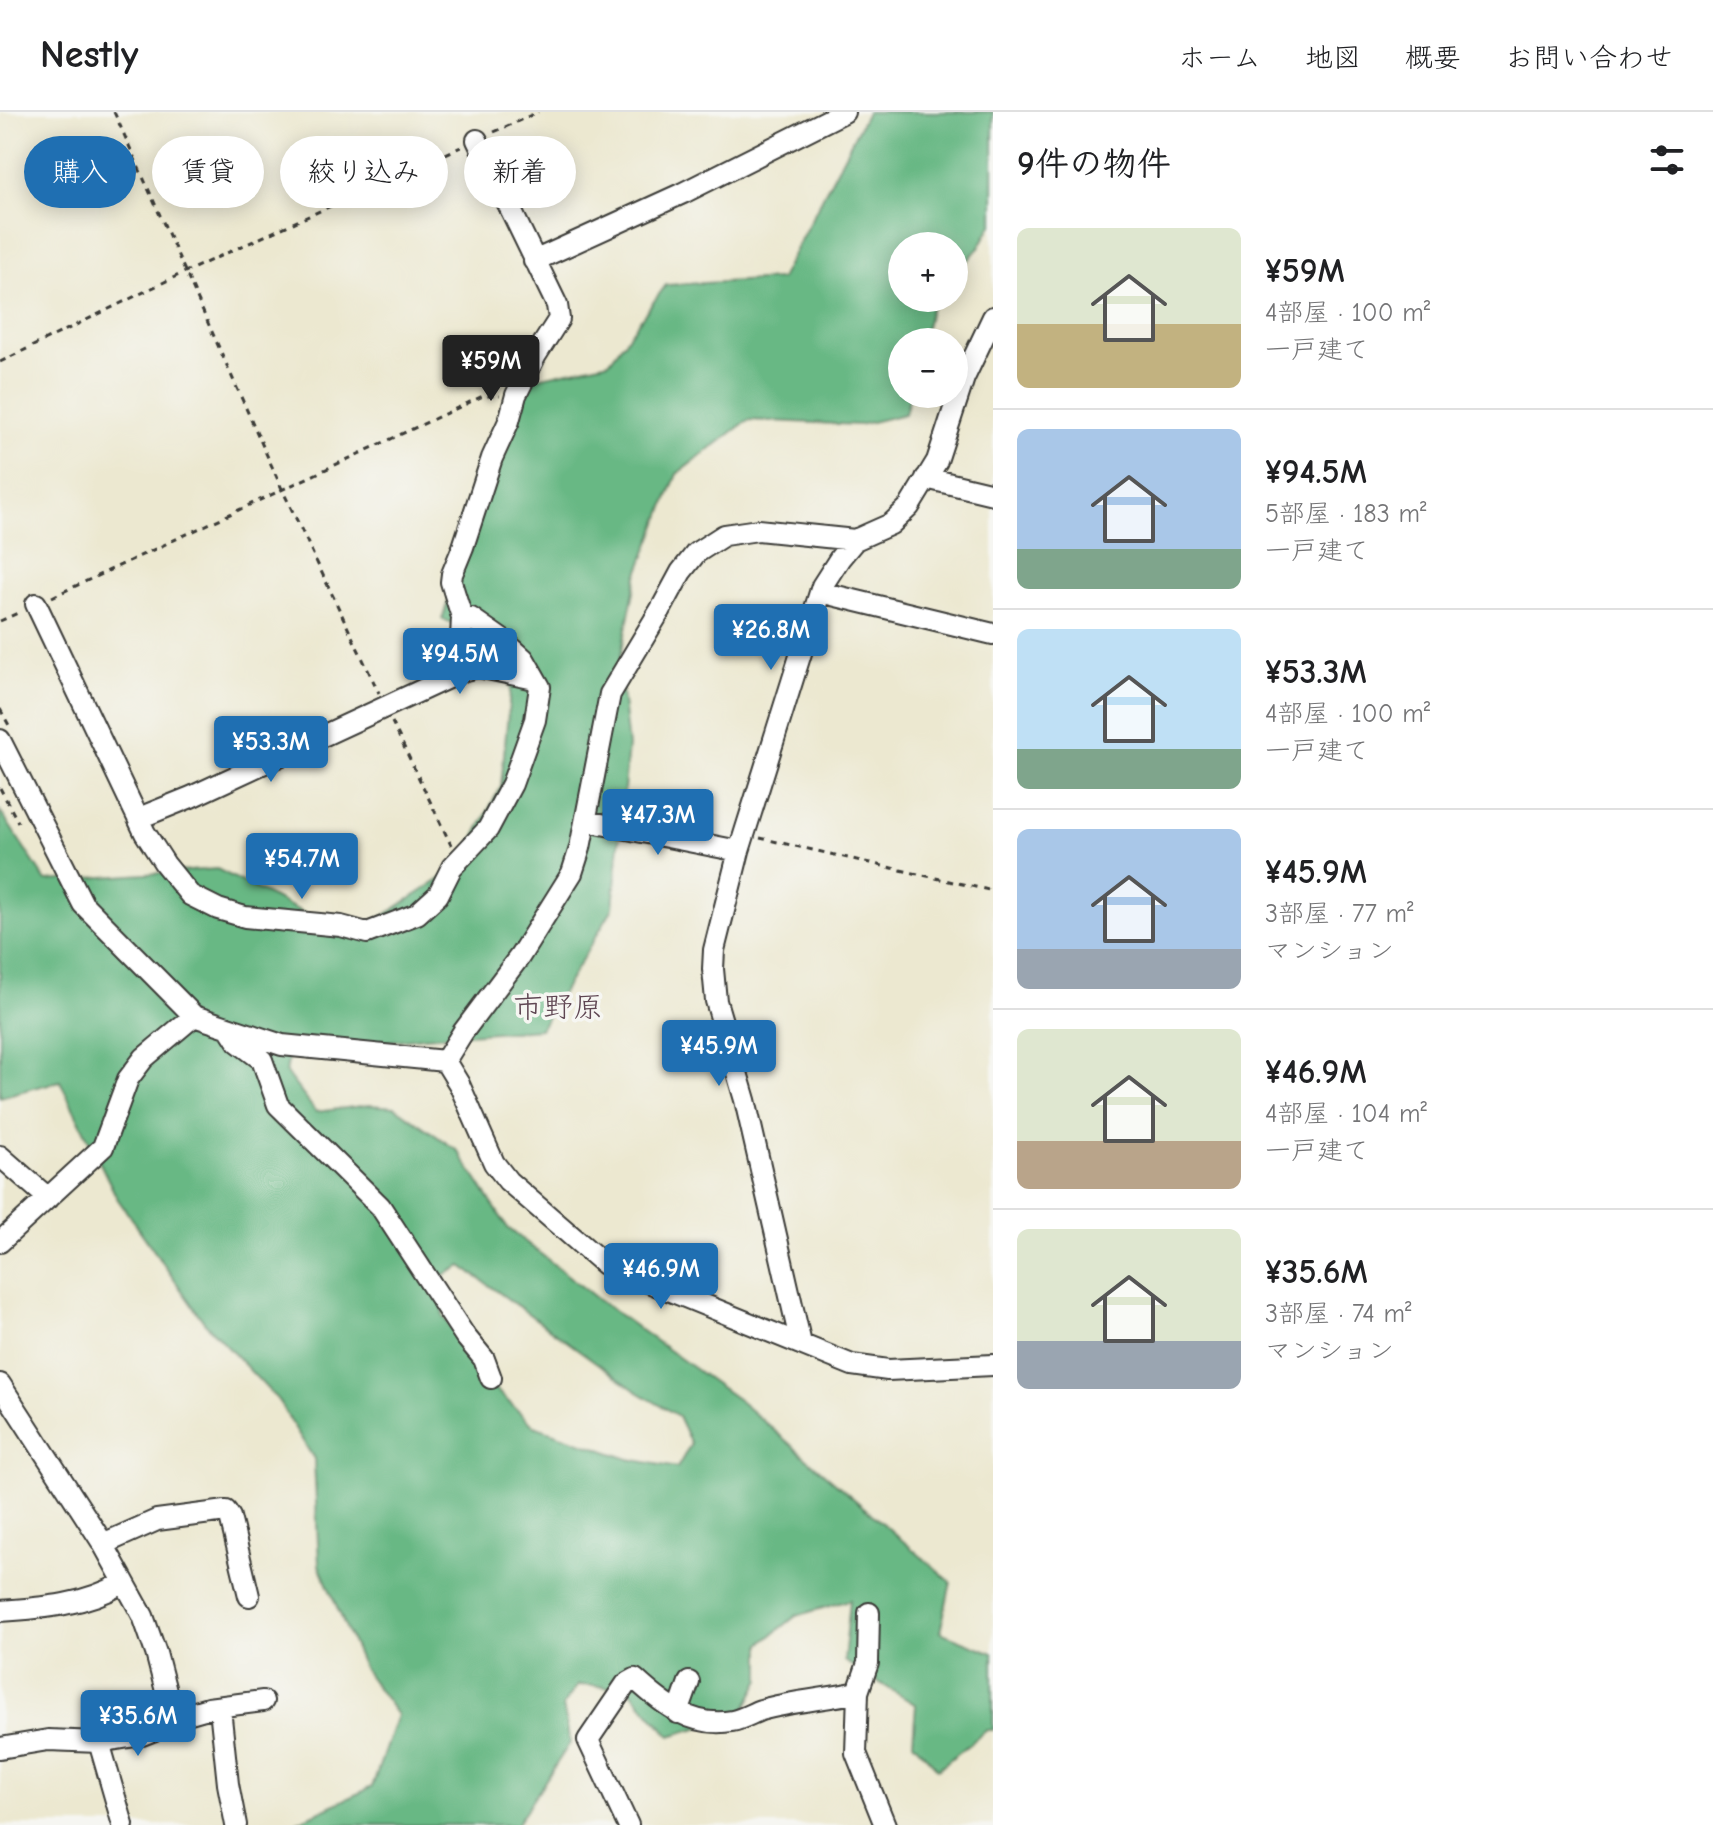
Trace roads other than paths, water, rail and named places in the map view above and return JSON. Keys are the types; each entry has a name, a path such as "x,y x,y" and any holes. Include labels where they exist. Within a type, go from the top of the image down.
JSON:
{"street":[{"path":"534,261 683,193 844,112"},
{"path":"465,670 462,617 451,582 452,574 516,395 559,319 557,305 509,208"},
{"path":"801,1344 745,1100 716,1001 714,950 742,843 820,592 855,540 891,524 909,507 937,461 964,378 993,317"},
{"path":"926,478 993,494"},
{"path":"445,1061 520,956 572,873 586,821 610,694 681,572 696,553 724,535 758,530 855,540"},
{"path":"820,592 993,634"},
{"path":"36,604 139,818 165,864 190,895 218,909 245,917 341,926 367,933 417,914 438,895 452,867 488,829 512,784 535,720 540,687 524,659 471,618 462,617"},
{"path":"139,818 465,670 478,667 535,679"},
{"path":"0,740 26,786 83,904 194,1016 282,1045 445,1061"},
{"path":"586,821 742,843"},
{"path":"0,1242 8,1220 48,1198 103,1147 128,1079 144,1058 194,1016"},
{"path":"229,1028 238,1042 262,1060 278,1105 380,1206 465,1336 484,1359 491,1378"},
{"path":"445,1061 459,1084 494,1163 508,1181 604,1264 852,1365 888,1370 993,1365"},
{"path":"0,1156 48,1198"},
{"path":"0,1384 102,1542 143,1616 173,1718"},
{"path":"102,1542 157,1520 226,1511 249,1596"},
{"path":"0,1611 71,1604 101,1596 123,1583"},
{"path":"869,1613 868,1663 858,1692 856,1753 885,1825"},
{"path":"628,1825 588,1740 626,1684 635,1679 678,1713 699,1722 731,1721 760,1710 858,1692"},
{"path":"678,1713 689,1682"},
{"path":"0,1748 48,1740 99,1742 142,1735 160,1728 173,1718 208,1708 263,1701"},
{"path":"220,1708 236,1825"},
{"path":"99,1742 123,1825"}],"district":[{"name":"市野原","path":"558,1007"}]}
